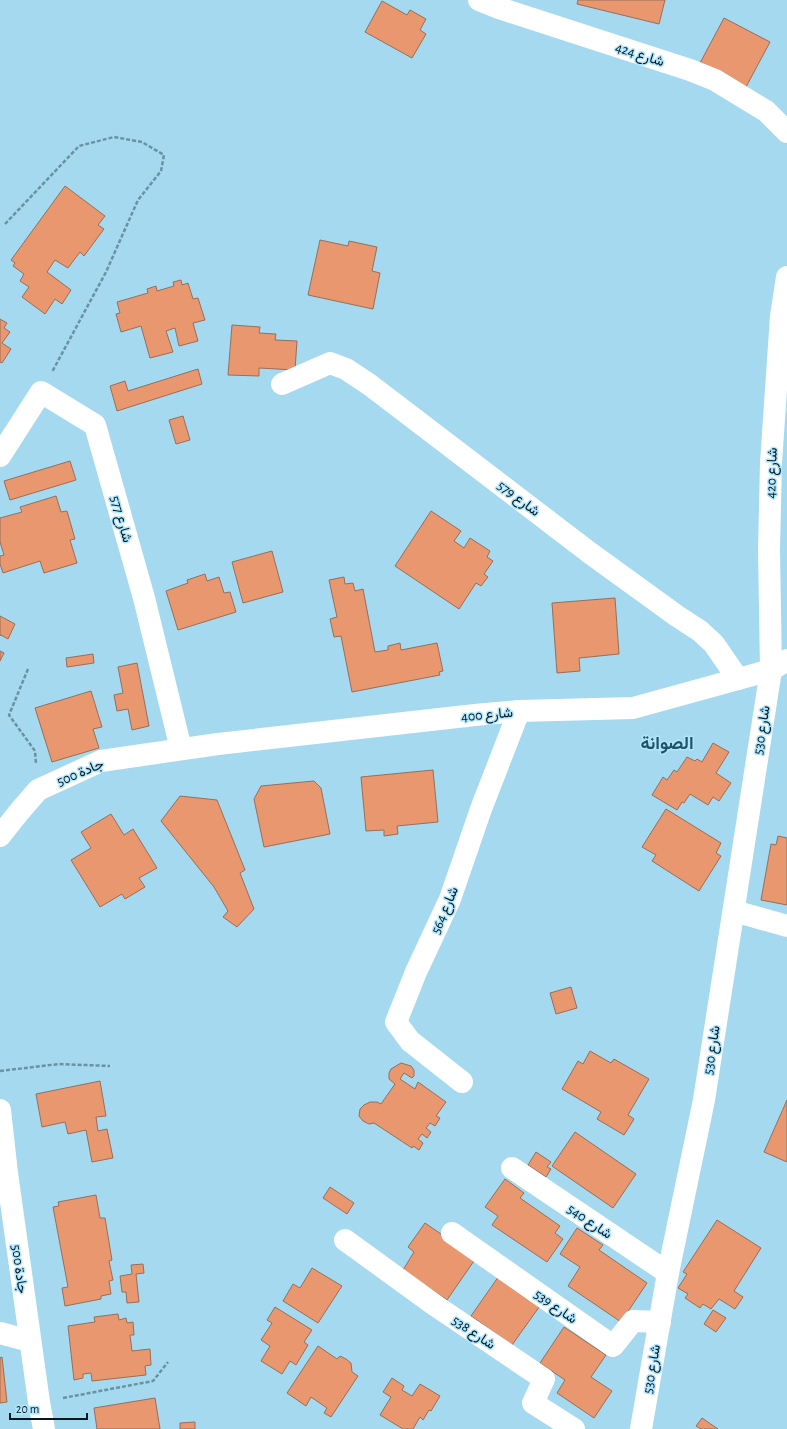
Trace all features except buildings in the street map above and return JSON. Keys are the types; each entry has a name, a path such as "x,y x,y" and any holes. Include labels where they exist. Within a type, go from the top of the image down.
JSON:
{"street":[{"name":"شارع 424","path":"479,0 690,70 714,80 766,111 787,132"},
{"name":"شارع 420","path":"779,665 769,550 771,463 780,316 787,277"},
{"name":"شارع 579","path":"282,384 330,363 346,369 370,385 590,553 700,631 714,644 738,679"},
{"path":"0,456 41,392"},
{"name":"شارع 577","path":"41,392 95,425 144,598 181,749"},
{"name":"شارع 400","path":"181,749 475,715 632,708 738,679 779,665"},
{"name":"شارع 530","path":"641,1429 668,1273 704,1100 752,787 779,665"},
{"name":"شارع 564","path":"462,1082 410,1041 396,1022 416,972 450,899 481,809 519,712"},
{"name":"جادة 500","path":"0,836 38,790 101,761 181,749"},
{"path":"734,911 787,926"},
{"name":"جادة 500","path":"0,1110 30,1341 44,1429"},
{"name":"شارع 540","path":"512,1168 668,1273"},
{"name":"شارع 539","path":"452,1233 613,1346 633,1320 660,1322"},
{"name":"شارع 538","path":"345,1240 436,1306 544,1379 533,1403 574,1429"},
{"path":"0,1333 30,1341"}],"path":[{"path":"6,224 79,146 114,137 142,142 164,155 161,171 138,200 106,272 41,392"},
{"path":"28,669 9,715 35,751 38,790"},
{"path":"0,1071 59,1064 110,1066"},
{"path":"39,1402 153,1381 168,1362"}],"district":[{"name":"الصوانة","path":"667,743"}]}
